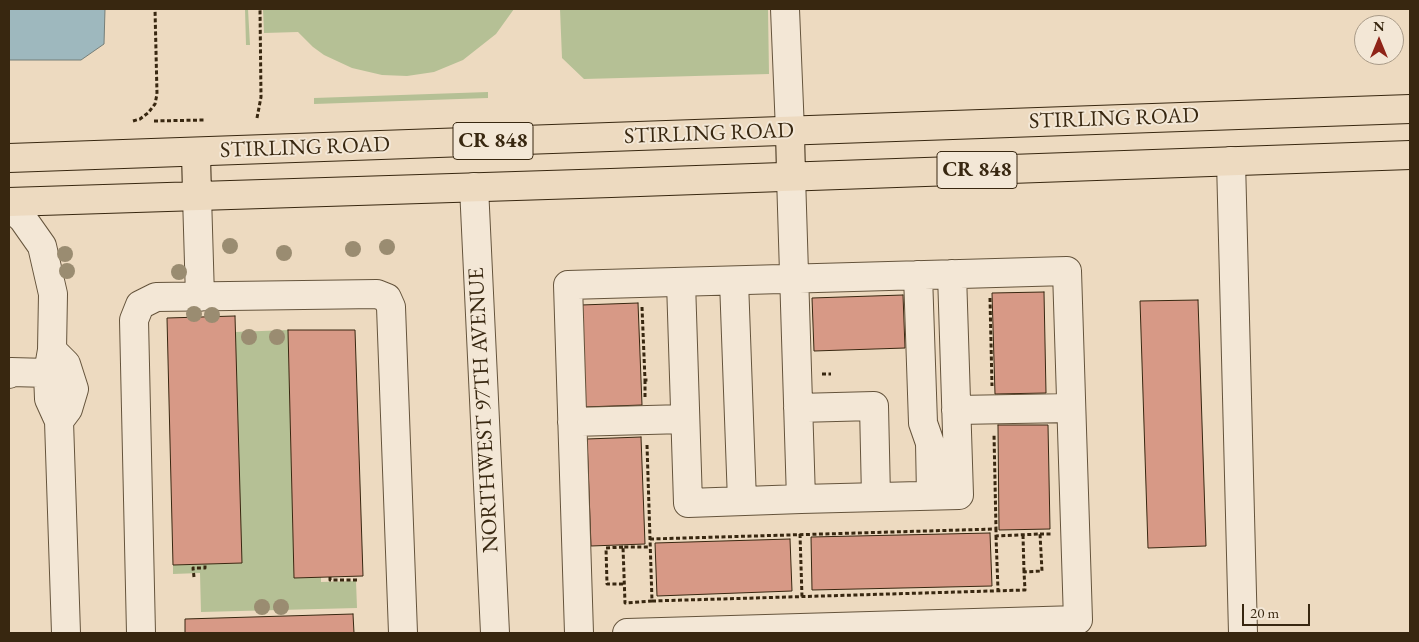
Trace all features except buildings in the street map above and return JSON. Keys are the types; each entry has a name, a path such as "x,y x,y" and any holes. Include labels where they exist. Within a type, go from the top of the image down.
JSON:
{"main road":[{"name":"STIRLING ROAD","path":"9,158 1410,109"},
{"path":"790,131 791,176"},
{"path":"196,152 197,196"},
{"name":"STIRLING ROAD","path":"9,202 1410,155"}],"street":[{"path":"785,9 790,131"},
{"path":"1231,161 1243,633"},
{"path":"791,176 801,499"},
{"name":"NORTHWEST 97TH AVENUE","path":"474,187 495,633"},
{"path":"197,196 200,297"},
{"path":"9,206 23,219 42,246 53,294 52,386 66,633"},
{"path":"578,633 568,285 1068,270 1078,620 627,633"},
{"path":"681,282 688,503 959,494 952,274"},
{"path":"918,275 923,423 930,444 931,495"},
{"path":"734,281 742,501"},
{"path":"140,633 134,320 140,305 156,297 377,294 387,298 391,307 403,633"},
{"path":"9,374 11,372 52,386"},
{"path":"9,385 25,387 52,386"},
{"path":"798,408 874,406 876,497"},
{"path":"956,410 1072,408"},
{"path":"572,422 685,419"}],"path":[{"path":"133,121 148,113 155,104 157,94 155,9"},
{"path":"257,118 261,97 260,9"},
{"path":"154,121 205,120"},
{"path":"642,283 645,380 649,380"},
{"path":"990,292 992,395"},
{"path":"647,436 652,602"},
{"path":"996,529 998,590"},
{"path":"800,534 802,597"},
{"path":"1024,572 1042,571 1040,534"},
{"path":"996,536 1054,534"},
{"path":"623,548 625,603 1025,590 1023,535"},
{"path":"625,584 607,584 606,548 650,547"},
{"path":"194,576 193,568 205,568 205,565"},
{"path":"330,577 330,580 359,580"}],"green space":[{"path":"245,9 248,9 250,45 246,45"},
{"path":"263,9 514,9 496,34 463,60 434,72 407,76 382,75 352,68 324,55 298,32 264,33"},
{"path":"560,9 768,9 769,74 584,79 562,58"},
{"path":"488,92 488,98 314,104 314,98"},
{"path":"288,330 294,578 321,577 321,582 356,581 357,608 201,612 200,573 173,574 173,565 241,563 235,332"}],"water":[{"path":"9,9 105,9 104,44 81,60 9,60"}]}
